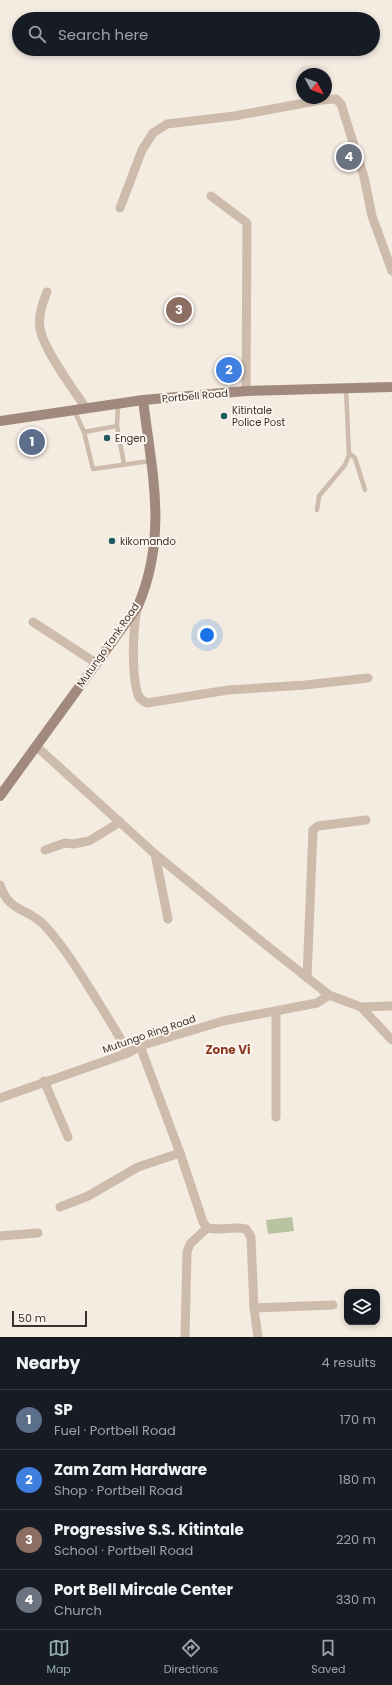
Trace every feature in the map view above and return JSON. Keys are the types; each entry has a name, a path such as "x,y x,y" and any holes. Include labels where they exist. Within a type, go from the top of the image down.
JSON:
{"street":[{"path":"120,208 142,150 153,134 167,124 234,116 321,100 336,99 342,104 364,177 374,223 392,271"},
{"path":"211,196 247,222 246,391"},
{"path":"47,292 41,308 40,321 42,338 68,383 86,408"},
{"name":"Portbell Road","path":"0,421 143,400 246,391 392,387"},
{"name":"Mutungo Tank Road","path":"0,796 138,606 153,558 156,511 143,400"},
{"path":"138,606 133,627 135,673 138,695 141,700 147,703 242,689 305,685 368,678"},
{"path":"33,622 96,663"},
{"path":"36,746 155,854 329,995 361,1007 392,1006"},
{"path":"307,978 313,830 318,826 366,820"},
{"path":"45,850 65,843 73,844 90,841 120,822"},
{"path":"155,854 168,919"},
{"path":"0,885 3,895 14,907 32,916 42,924 62,948 108,1018 128,1052"},
{"name":"Mutungo Ring Road","path":"0,1098 128,1052 140,1046 223,1021 317,1002 329,995"},
{"path":"361,1007 392,1040"},
{"path":"276,1011 276,1117"},
{"path":"140,1046 180,1153 203,1222 207,1228 215,1230 237,1227 246,1229 251,1237 254,1308 258,1337"},
{"path":"44,1081 68,1137"},
{"path":"60,1207 88,1196 138,1166 180,1153"},
{"path":"185,1337 187,1252 190,1244 207,1228"},
{"path":"0,1236 38,1232"},
{"path":"254,1308 333,1305"}],"lane":[{"path":"318,510 319,496 345,465 349,453 346,388"},
{"path":"118,404 117,426 124,464"},
{"path":"74,410 84,432 93,469 150,460"},
{"path":"84,432 117,426"},
{"path":"349,453 355,458 365,490"}],"green space":[{"path":"292,1217 294,1231 268,1234 266,1220"}],"place":[{"name":"Port Bell Mircale Center","path":"349,157"},
{"name":"Progressive S.S. Kitintale","path":"179,310"},
{"name":"Zam Zam Hardware","path":"229,370"},
{"name":"Kitintale Police Post","path":"224,416"},
{"name":"Engen","path":"107,438"},
{"name":"SP","path":"32,442"},
{"name":"kikomando","path":"112,541"}],"district":[{"name":"Zone Vi","path":"228,1049"}]}
